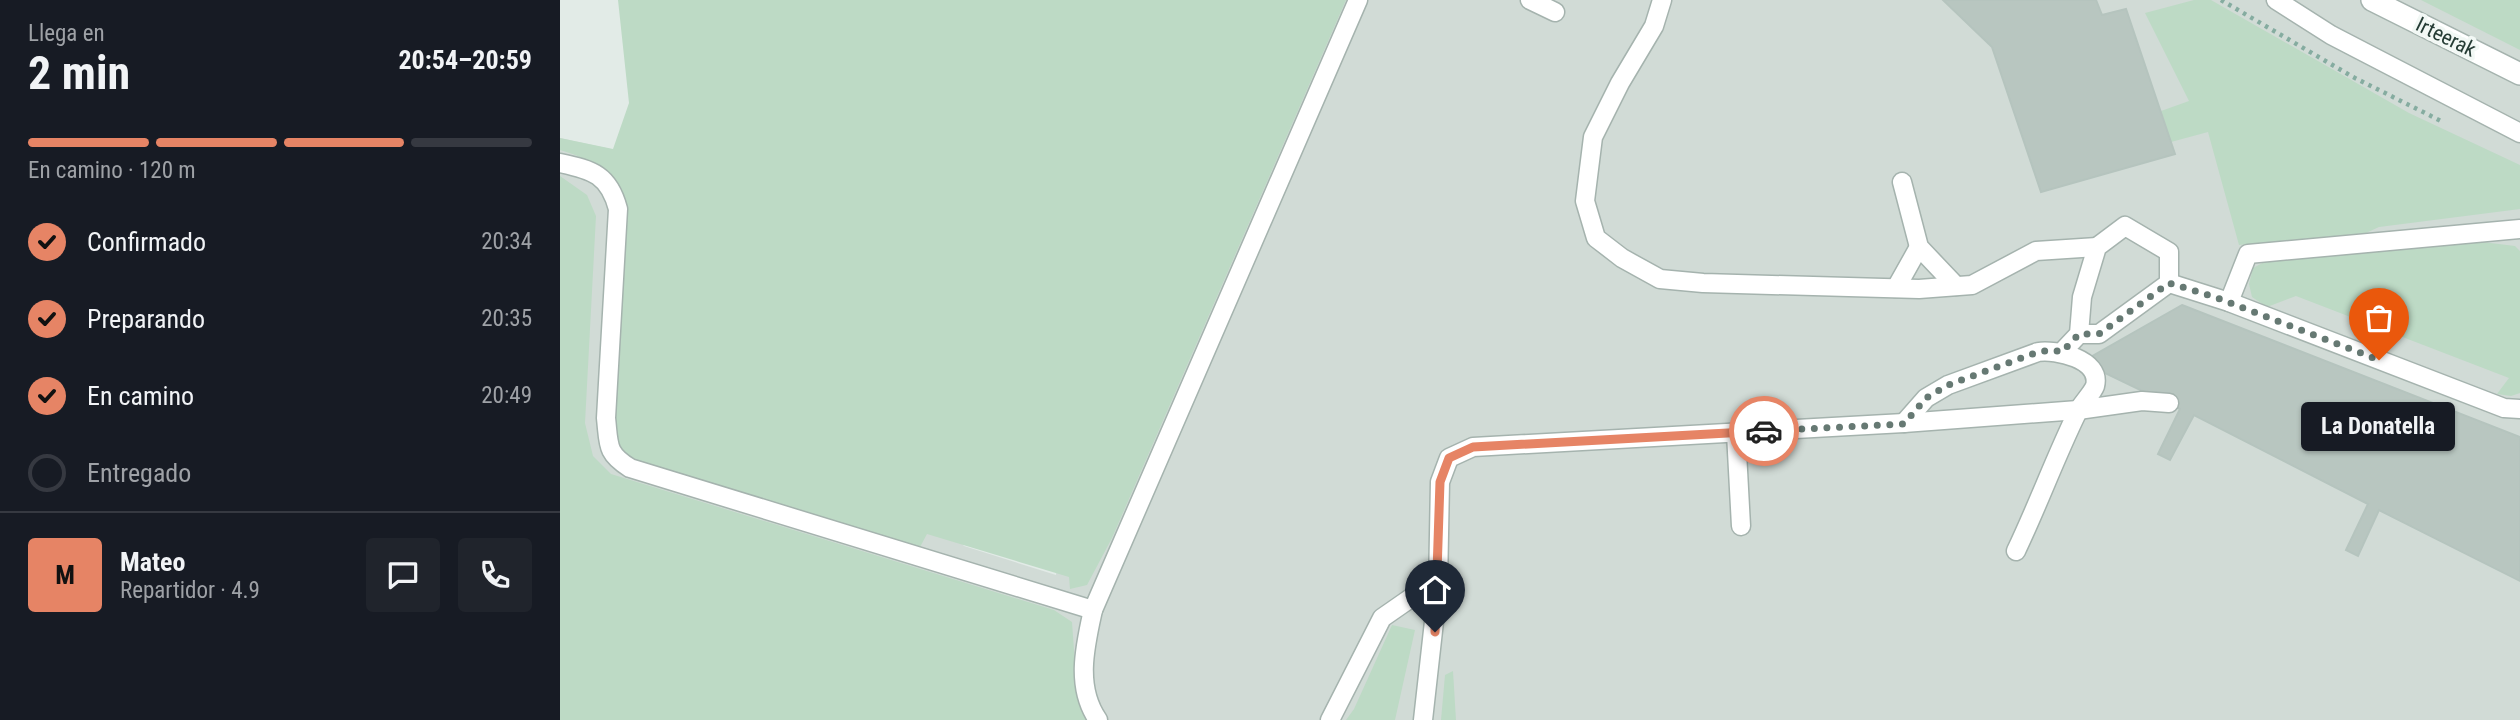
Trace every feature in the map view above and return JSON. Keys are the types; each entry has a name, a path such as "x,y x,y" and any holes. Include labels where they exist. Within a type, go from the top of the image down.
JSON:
{"street":[{"name":"Irteerak","path":"2372,0 2520,74"}],"lane":[{"path":"1098,720 1084,683 1084,649 1093,610 1358,0"},
{"path":"1530,0 1555,12"},
{"path":"1662,0 1654,26 1593,136 1585,201 1596,238 1622,258 1660,279 1703,283 1896,289 1972,285 2036,251 2097,247 2125,226 2169,252 2169,283"},
{"path":"2276,0 2331,35 2520,133"},
{"path":"560,163 583,168 603,178 613,191 618,209 607,418 609,445 614,458 630,468 1093,610"},
{"path":"1902,183 1919,247 1956,286"},
{"path":"2230,302 2248,254 2520,229"},
{"path":"1896,289 1919,247"},
{"path":"2062,352 2079,334 2082,298 2097,247"},
{"path":"2169,283 2230,302 2504,408 2520,409"},
{"path":"2079,334 2099,334 2169,283"},
{"path":"1904,424 1926,398 1948,385 2038,352 2051,350 2074,356 2094,375 2095,386 2078,410 2017,551"},
{"path":"1423,720 1438,586 1440,482 1449,458 1473,447 1904,424 2078,410 2142,401 2169,403"},
{"path":"1736,433 1741,526"},
{"path":"1330,720 1382,618 1418,593 1438,586"}],"shaded area":[{"path":"1128,0 2520,0 2520,720 560,720 560,138 643,156 964,546 1056,575"}],"green space":[{"path":"618,0 1346,0 1112,538 1087,585 1070,589 1069,577 927,534 920,547 623,456 612,440 621,197 596,167 580,157 560,150 560,138 613,149 629,103"},
{"path":"2194,0 2211,0 2409,113 2520,165 2520,209 2379,227 2366,233 2239,245 2208,132 2171,142 2161,111 2189,101 2145,13"},
{"path":"2421,0 2520,0 2520,50"},
{"path":"560,176 587,195 596,216 585,423 593,456 611,474 1054,610 1072,622 1077,692 1089,720 560,720"},
{"path":"2466,240 2515,246 2520,251 2520,393 2511,396 2497,394 2509,378 2296,296 2267,307 2252,297 2249,284 2253,268 2270,259"},
{"path":"1392,625 1415,630 1395,720 1346,720 1354,709"},
{"path":"1453,671 1456,720 1441,720 1445,675"}],"building":[{"path":"1943,0 2096,0 2102,15 2126,9 2175,154 2041,192 1992,47"},
{"path":"2182,305 2520,437 2520,581 2379,510 2358,556 2346,550 2368,504 2194,415 2170,460 2158,454 2180,409 2082,362"}],"way so far":[{"path":"1764,431 1904,424 1926,398 1948,385 2038,352 2062,352 2079,334 2099,334 2169,283 2215,297 2379,360"}],"place":[{"name":"La Donatella","path":"2379,360"}],"route":[{"path":"1435,632 1440,482 1449,458 1473,447 1764,431"}]}
